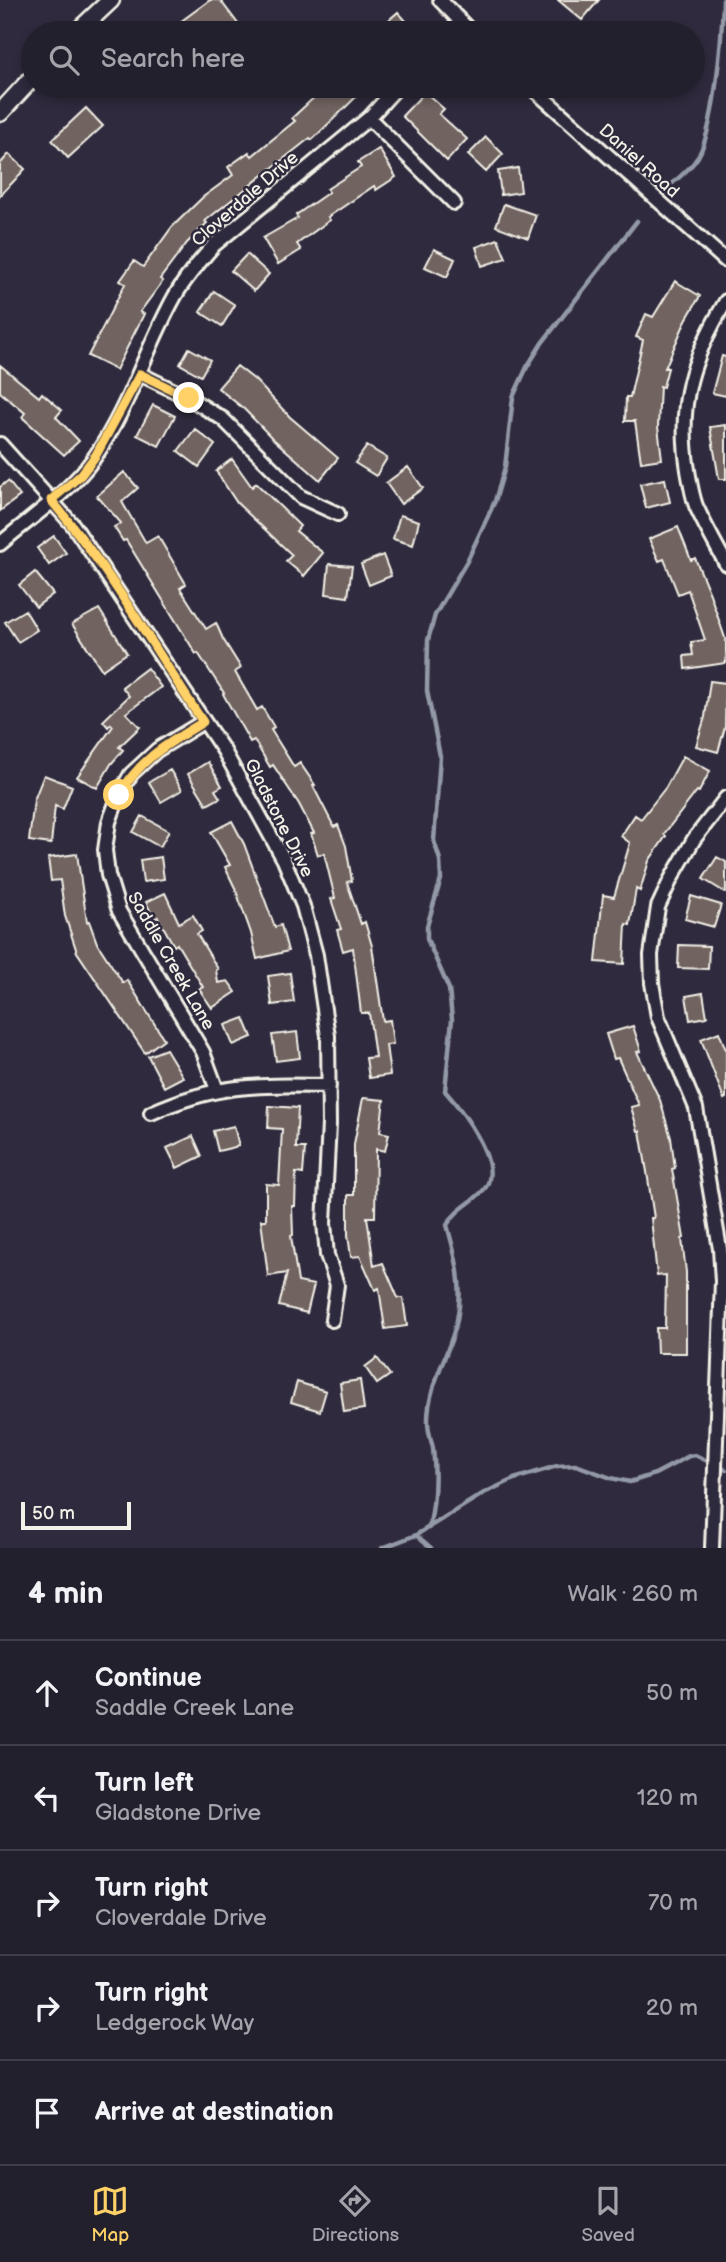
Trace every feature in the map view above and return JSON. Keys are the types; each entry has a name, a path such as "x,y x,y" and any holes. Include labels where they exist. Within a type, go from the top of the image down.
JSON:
{"street":[{"path":"89,21 111,0"},
{"path":"440,0 458,21"},
{"path":"0,113 21,90"},
{"name":"Cloverdale Drive","path":"0,544 81,475 96,455 140,374 175,296 192,270 214,245 369,118 387,98"},
{"name":"Daniel Road","path":"543,98 726,261"},
{"path":"369,118 454,203"},
{"path":"726,302 705,337 688,382 684,447 695,504 726,564"},
{"path":"140,374 189,398 223,419 301,497 338,514"},
{"name":"Gladstone Drive","path":"0,444 73,525 224,751 284,860 303,906 316,955 328,1036 324,1223 327,1255 337,1285 332,1320"},
{"name":"Saddle Creek Lane","path":"203,722 157,750 131,774 112,813 105,850 108,875 118,911 203,1052 217,1090"},
{"path":"712,1548 722,1281 720,1249 696,1108 657,1017 651,955 659,907 671,878 694,839 726,798"},
{"path":"151,1113 177,1101 217,1090 256,1085 329,1086"}],"building":[{"path":"210,0 220,0 236,21 181,21"},
{"path":"558,0 599,0 582,20"},
{"path":"398,12 406,21 388,21"},
{"path":"313,98 355,98 312,140 310,138 205,221 207,223 187,243 160,279 163,281 140,312 144,314 116,370 88,356 125,284 120,281 134,261 143,267 172,227 203,197 233,175 228,167 249,152 252,156 295,121 292,118"},
{"path":"419,98 432,98 444,109 439,114 467,139 447,161 402,116"},
{"path":"86,108 103,126 68,158 52,140"},
{"path":"486,137 503,154 486,172 468,155"},
{"path":"379,149 396,177 376,190 374,186 328,217 330,220 297,244 301,250 278,264 263,238 298,218 296,215 329,192 327,189 361,167 358,162"},
{"path":"9,154 25,169 0,196 0,164"},
{"path":"518,168 521,192 501,195 498,171"},
{"path":"504,204 536,215 528,238 496,226"},
{"path":"498,239 506,258 482,266 476,247"},
{"path":"434,249 455,259 447,277 425,267"},
{"path":"247,254 269,274 254,291 231,271"},
{"path":"675,281 700,296 665,368 668,368 663,387 660,386 658,427 662,459 641,462 635,421 625,421 626,397 630,397 643,340 636,337 646,314 653,317"},
{"path":"214,291 235,305 222,326 200,312"},
{"path":"189,348 210,360 201,376 180,364"},
{"path":"722,356 726,357 726,396 712,393"},
{"path":"0,365 39,397 42,393 62,410 56,417 79,441 64,455 22,417 25,413 0,392"},
{"path":"237,366 338,458 320,480 218,388"},
{"path":"153,405 175,416 159,446 137,435"},
{"path":"726,425 726,479 719,479 710,427"},
{"path":"195,429 215,445 199,467 178,451"},
{"path":"367,446 387,458 376,476 355,463"},
{"path":"232,459 252,487 256,483 300,526 296,531 323,553 304,576 286,561 292,555 237,503 216,471"},
{"path":"408,467 423,488 401,504 386,483"},
{"path":"124,472 138,488 122,502 146,543 158,536 186,584 180,588 206,629 216,623 241,668 235,672 257,710 262,707 274,727 271,730 294,767 300,763 315,785 313,786 334,827 338,825 346,846 352,881 347,882 361,924 365,922 372,946 383,1021 390,1020 393,1044 386,1045 390,1075 369,1078 366,1058 375,1057 369,1013 361,1013 353,948 343,951 337,930 341,929 331,899 335,898 324,853 318,855 311,834 314,833 299,804 273,765 270,767 254,740 250,742 224,693 198,653 196,654 126,540 123,541 114,527 121,523 97,496"},
{"path":"665,479 670,502 646,508 640,484"},
{"path":"8,481 20,496 0,511 0,487"},
{"path":"400,515 419,521 413,545 393,539"},
{"path":"678,527 691,560 695,558 710,594 726,641 726,663 685,669 684,656 693,655 691,642 705,640 688,590 678,594 664,559 659,561 649,539"},
{"path":"54,536 66,553 49,565 37,548"},
{"path":"383,555 391,576 369,585 361,564"},
{"path":"329,564 352,566 348,597 326,594"},
{"path":"35,572 53,594 36,607 19,585"},
{"path":"99,609 127,653 102,670 72,624"},
{"path":"25,610 37,630 18,642 5,622"},
{"path":"147,668 161,687 126,713 140,727 119,747 123,750 97,788 77,777 113,726 111,724 108,727 103,721 129,696 122,687"},
{"path":"710,681 726,683 725,727 718,752 696,746 705,717"},
{"path":"683,756 710,771 699,792 697,791 664,834 666,836 649,861 640,891 636,889 630,925 626,924 624,964 596,962 603,895 614,897 630,843 621,836 635,815 641,819 666,787"},
{"path":"208,762 222,786 215,790 220,798 207,805 188,774"},
{"path":"170,770 182,790 161,802 149,782"},
{"path":"44,775 72,786 63,809 55,806 51,844 29,841 34,800"},
{"path":"142,816 169,831 160,847 133,832"},
{"path":"232,821 244,844 275,927 281,925 288,951 257,959 251,933 225,867 230,865 211,832"},
{"path":"77,854 87,922 89,921 97,943 123,983 127,980 164,1039 145,1053 77,952 65,916 60,880 51,881 48,858"},
{"path":"161,857 164,879 143,882 140,860"},
{"path":"717,857 726,862 726,893 703,879"},
{"path":"165,893 179,923 193,915 202,931 197,934 218,969 218,983 228,981 236,992 212,1008 199,989 203,987 177,944 174,946 158,917 154,919 146,902"},
{"path":"691,896 721,905 714,927 685,919"},
{"path":"679,945 709,946 708,969 678,968"},
{"path":"290,973 294,1002 272,1005 268,976"},
{"path":"703,993 707,1017 690,1020 686,996"},
{"path":"244,1018 252,1037 233,1045 225,1025"},
{"path":"633,1026 641,1051 637,1052 660,1100 671,1138 675,1168 672,1169 684,1238 686,1353 657,1353 656,1328 665,1328 666,1275 657,1276 651,1218 654,1218 647,1172 640,1131 631,1107 639,1105 618,1058 614,1059 606,1034"},
{"path":"297,1032 300,1058 276,1061 272,1035"},
{"path":"719,1032 726,1050 724,1099 701,1039"},
{"path":"166,1049 183,1077 164,1087 148,1056"},
{"path":"363,1098 384,1100 380,1132 389,1134 385,1151 376,1149 375,1217 367,1217 374,1266 383,1263 398,1298 403,1298 407,1326 385,1329 379,1288 375,1290 360,1256 351,1257 348,1195 354,1195 354,1144"},
{"path":"269,1106 298,1108 296,1148 305,1148 303,1174 296,1173 291,1236 298,1282 314,1285 307,1313 279,1306 287,1273 268,1276 261,1220 266,1220 266,1184 279,1185 282,1129 268,1128"},
{"path":"234,1126 239,1146 218,1151 213,1131"},
{"path":"193,1136 202,1156 177,1168 167,1148"},
{"path":"377,1358 390,1375 377,1384 365,1367"},
{"path":"360,1380 364,1409 344,1412 340,1383"},
{"path":"297,1382 326,1391 320,1411 291,1402"}],"waterway":[{"path":"663,191 695,161 708,130 716,84 723,0"},
{"path":"429,1528 435,1478 428,1425 429,1409 435,1383 454,1333 460,1295 458,1272 447,1225 455,1214 486,1187 489,1164 477,1136 445,1091 452,1019 449,989 427,939 427,926 441,879 440,860 434,841 440,756 427,691 428,640 435,615 467,561 495,501 505,467 513,397 527,367 542,343 637,221"},
{"path":"382,1548 416,1535 484,1493 514,1479 557,1466 576,1465 630,1482 655,1474 695,1455 726,1470"},
{"path":"416,1535 431,1548"}],"route":[{"path":"119,795 131,774 157,750 203,722 73,525 51,500 81,475 96,455 140,374 189,398"}]}
